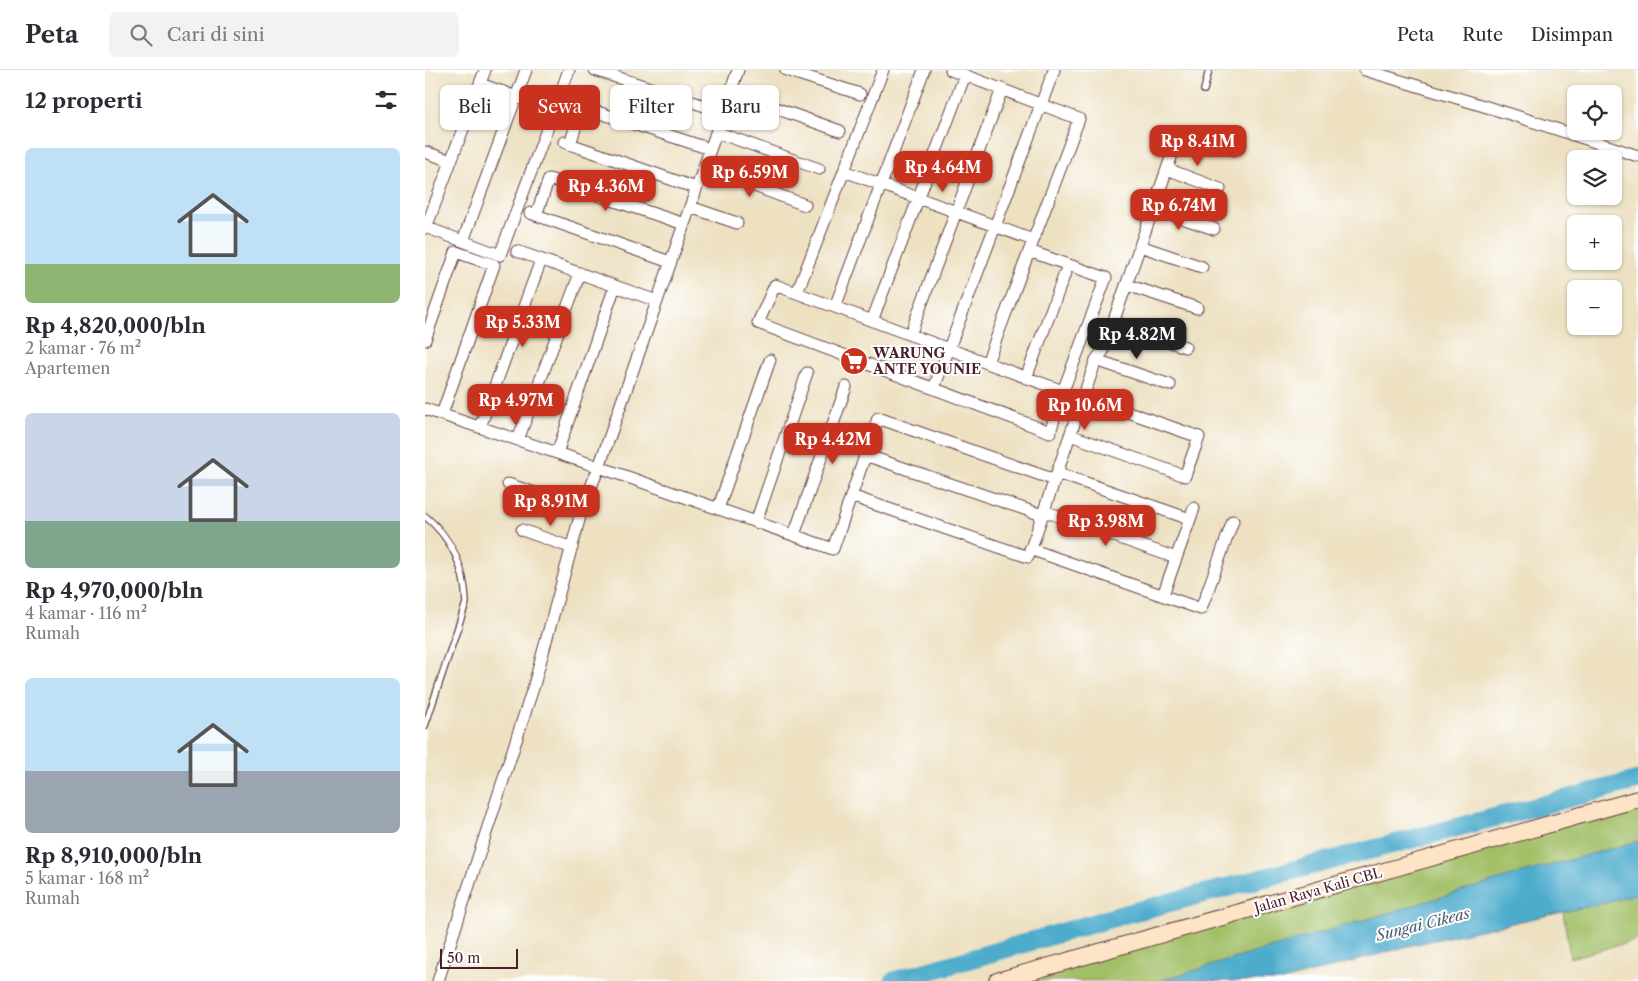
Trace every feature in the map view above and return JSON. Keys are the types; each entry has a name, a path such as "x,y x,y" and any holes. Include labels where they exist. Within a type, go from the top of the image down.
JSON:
{"main road":[{"name":"Jalan Raya Kali CBL","path":"997,981 1638,799"}],"street":[{"path":"485,70 426,228 500,255 547,130"},
{"path":"463,241 526,70"},
{"path":"563,85 569,70"},
{"path":"786,70 860,94"},
{"path":"797,293 883,70"},
{"path":"835,307 924,70"},
{"path":"951,70 1079,119 987,363"},
{"path":"933,388 1054,70"},
{"path":"1365,70 1510,114 1638,156"},
{"path":"602,71 702,105"},
{"path":"732,85 735,71"},
{"path":"872,321 965,75"},
{"path":"480,84 517,97"},
{"path":"910,335 1002,89"},
{"path":"697,188 566,143 582,107 710,149"},
{"path":"779,109 840,131"},
{"path":"438,981 534,685 583,509 716,132 819,168"},
{"path":"851,496 1028,557 1083,396 1096,360 1103,351 1114,322 1180,132 1234,150"},
{"path":"425,152 451,161"},
{"path":"703,168 805,204"},
{"path":"1167,169 1220,188"},
{"path":"844,171 995,226 1068,265 1105,278 1063,391 1050,432 758,323 775,285 1063,391"},
{"path":"670,262 533,214 549,179 684,224"},
{"path":"690,206 737,222"},
{"path":"1153,208 1214,229"},
{"path":"1140,246 1202,267"},
{"path":"517,251 657,301"},
{"path":"425,340 456,252 494,264 442,414"},
{"path":"480,427 541,260"},
{"path":"1026,378 1068,265"},
{"path":"518,440 579,273"},
{"path":"1127,285 1197,308"},
{"path":"557,453 615,286"},
{"path":"1114,322 1185,347"},
{"path":"718,509 770,360"},
{"path":"1096,360 1170,385"},
{"path":"756,522 807,373"},
{"path":"794,535 846,387"},
{"path":"1070,435 1185,476 1199,437 1083,396"},
{"path":"425,409 599,467 833,549 878,418 1056,476 1192,513 1163,595"},
{"path":"865,455 1176,558"},
{"path":"508,484 583,509"},
{"path":"1031,549 1201,608 1233,521"},
{"path":"522,530 571,548"}],"lane":[{"path":"1204,90 1209,70"},
{"path":"425,516 439,531 457,557 465,585 466,603 425,726"}],"green space":[{"path":"1638,799 1638,842 1159,981 997,981"},
{"path":"1638,893 1638,940 1570,958 1563,912 1613,901"}],"water":[{"name":"Sungai Cikeas","path":"1638,841 1638,893 1613,901 1412,945 1283,981 1159,981 1522,873"}],"waterway":[{"path":"894,981 1122,915 1638,780"}],"place":[{"name":"WARUNG ANTE YOUNIE","path":"854,361"}]}
